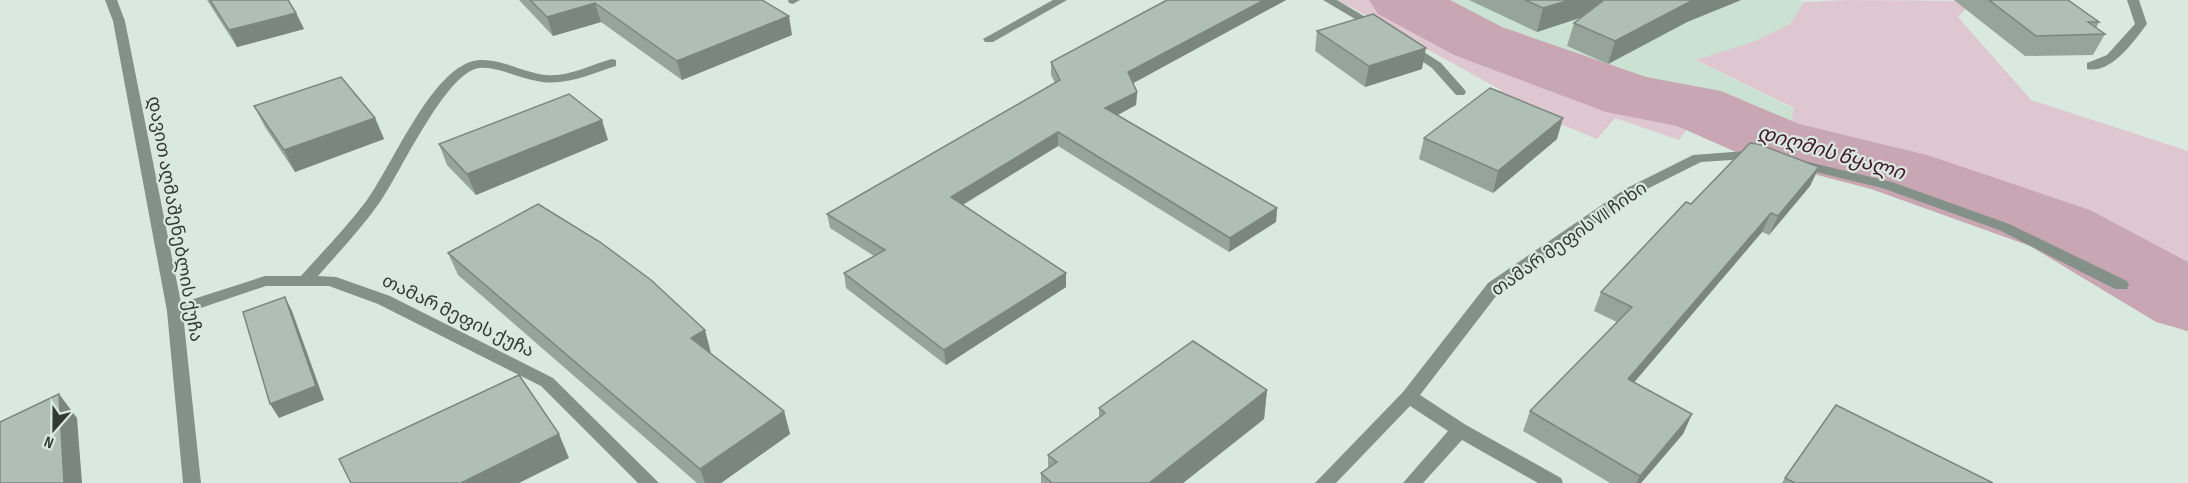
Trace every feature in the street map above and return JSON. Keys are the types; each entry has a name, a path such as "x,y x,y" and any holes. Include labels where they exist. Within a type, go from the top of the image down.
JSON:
{"street":[{"name":"დავით აღმაშენებლის ქუჩა","path":"111,0 119,21 175,311 192,483"},
{"path":"989,39 1061,0"},
{"path":"1329,0 1429,58 1446,73 1460,92"},
{"path":"2091,66 2111,58 2141,24 2133,0"},
{"path":"304,282 374,200 441,92 458,73 474,65 488,65 547,80 612,63"},
{"name":"თამარ მეფის VII ჩიხი","path":"1324,483 1409,396 1494,287 1630,192 1698,159 1746,154 1887,185 2004,227 2121,285"},
{"name":"თამარ მეფის ქუჩა","path":"175,311 266,281 330,281 384,300 546,382 650,483"},
{"path":"1409,396 1460,429 1554,483"},
{"path":"1412,483 1460,429"}],"shaded area":[{"path":"1338,0 1440,0 1598,74 1791,125 1794,108 1696,60 1753,42 1790,24 1804,2 1973,1 1958,17 2031,100 2188,151 2188,332 2165,323 2152,292 2053,237 1909,184 1741,142 1691,124 1679,140 1615,118 1597,139 1500,99 1501,90"},
{"path":"1440,0 1798,0 1804,2 1790,24 1753,42 1697,61 1794,109 1791,125 1598,74"}],"building":[{"path":"210,0 288,0 296,13 229,30"},
{"path":"530,0 762,0 789,16 677,61 595,3 547,17"},
{"path":"1167,0 1264,0 1128,72 1137,92 1105,108 1277,208 1230,238 1058,132 951,197 1066,273 944,350 844,273 885,250 827,214 1060,80 1051,62"},
{"path":"1525,0 1570,0 1543,8"},
{"path":"1604,0 1693,0 1615,41 1574,23"},
{"path":"1989,0 2068,0 2099,22 2088,22 2105,34 2036,36"},
{"path":"1373,14 1426,48 1369,66 1317,31"},
{"path":"341,77 375,118 284,150 254,106"},
{"path":"1490,88 1563,118 1498,171 1424,138"},
{"path":"569,94 602,120 467,174 439,144"},
{"path":"1750,143 1819,167 1778,216 1771,213 1628,379 1692,414 1640,476 1530,411 1632,307 1601,292 1686,202 1691,204"},
{"path":"538,204 600,242 651,280 705,330 691,338 784,411 700,469 448,253"},
{"path":"285,297 316,386 270,404 243,312"},
{"path":"1193,341 1267,390 1149,483 1052,483 1041,473 1057,462 1048,455 1105,413 1099,408"},
{"path":"519,375 559,434 461,483 351,483 339,459"},
{"path":"59,394 64,483 0,483 0,422"},
{"path":"1836,405 1993,483 1795,483 1785,478"}],"waterway":[{"name":"დიღმის წყალი","path":"1401,0 1478,41 1632,97 1695,107 1772,140 1899,172 2060,228 2188,301"}]}
